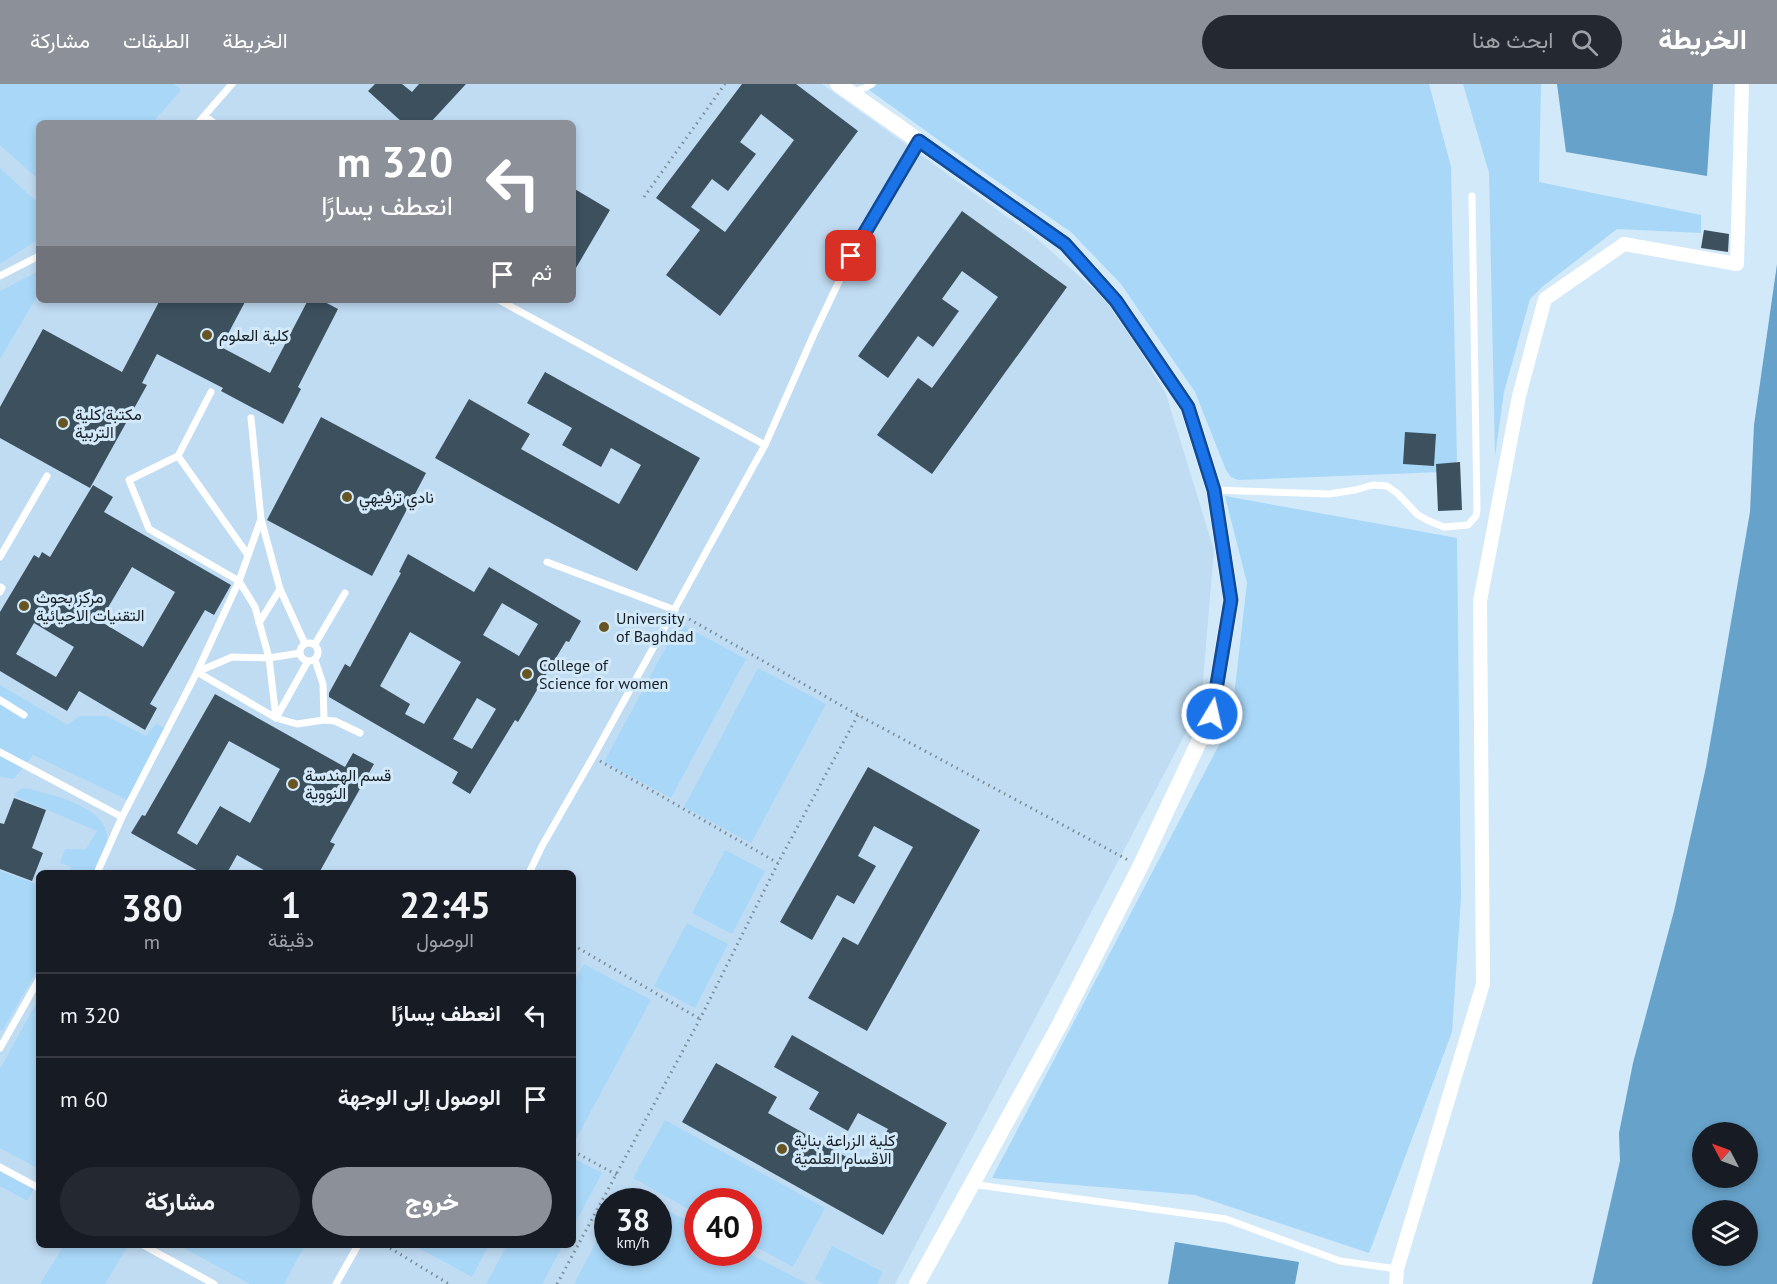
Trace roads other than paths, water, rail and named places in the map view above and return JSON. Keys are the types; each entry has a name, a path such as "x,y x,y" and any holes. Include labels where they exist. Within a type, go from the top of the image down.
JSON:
{"street":[{"path":"1396,1284 1397,1269 1483,984 1480,601 1519,396 1545,299 1624,244 1737,264 1742,84"},
{"path":"845,89 1065,244 1116,301 1188,407 1214,490 1231,600 1212,714 1140,867 1059,1026 917,1284"}],"lane":[{"path":"201,120 232,84"},
{"path":"845,89 872,84"},
{"path":"205,116 210,120"},
{"path":"530,870 765,446 851,256 919,141"},
{"path":"1214,490 1329,494 1373,485 1387,486 1418,515 1429,521 1444,527 1462,526 1472,521 1477,510 1472,196"},
{"path":"0,276 36,258"},
{"path":"504,303 765,446"},
{"path":"211,392 178,456 129,480 149,529 239,581 255,607 269,658 276,718"},
{"path":"251,418 261,519 280,589 305,644"},
{"path":"178,456 248,555"},
{"path":"0,557 47,476"},
{"path":"98,870 122,817 197,672 239,581 261,519"},
{"path":"547,562 675,610"},
{"path":"0,586 2,588 0,592"},
{"path":"259,623 280,589"},
{"path":"315,644 345,592"},
{"path":"300,654 305,644 315,644"},
{"path":"276,718 311,660 318,655 315,644"},
{"path":"197,672 232,657 269,658 300,654"},
{"path":"300,654 303,658 311,660 323,684 324,720"},
{"path":"197,672 276,718 297,724 324,720 335,721 360,733"},
{"path":"0,700 24,715"},
{"path":"0,752 122,817"},
{"path":"0,1048 36,985"},
{"path":"0,1167 36,1186"},
{"path":"971,1184 1226,1219 1340,1261 1397,1269"},
{"path":"148,1248 214,1284"},
{"path":"336,1284 356,1248"}],"place":[{"name":"كلية العلوم","path":"207,335"},
{"name":"مكتبة كلية التربية","path":"63,423"},
{"name":"نادي ترفيهي","path":"347,497"},
{"name":"مركز بحوث التقنيات الاحيائية","path":"24,606"},
{"name":"University of Baghdad","path":"604,627"},
{"name":"College of Science for women","path":"527,674"},
{"name":"قسم الهندسة النووية","path":"293,784"},
{"name":"كلية الزراعة بناية الاقسام العلمية","path":"782,1149"}]}
